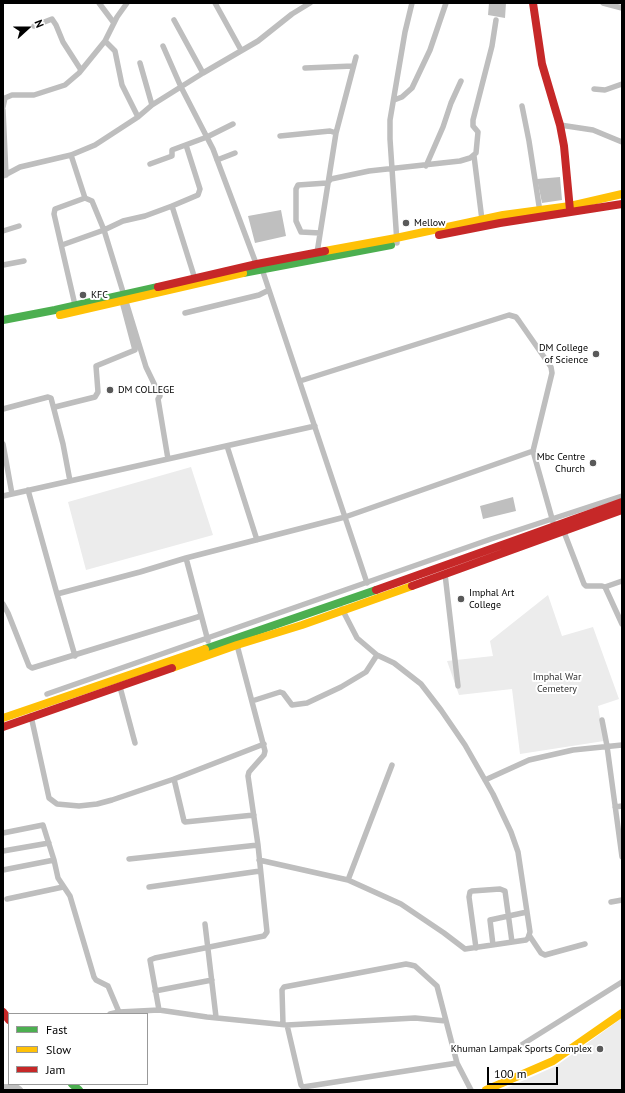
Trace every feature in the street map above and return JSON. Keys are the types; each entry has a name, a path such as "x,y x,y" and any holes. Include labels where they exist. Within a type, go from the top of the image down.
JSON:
{"main road":[{"path":"533,3 542,64 548,90 560,125 570,209"},
{"path":"570,209 622,194"},
{"path":"3,325 259,268 396,241 482,220 622,204"},
{"path":"3,320 32,318 75,305 124,298 195,279 259,268 317,253 477,227 540,213"},
{"path":"3,716 237,645 341,606 553,522 622,502"},
{"path":"3,727 31,716 120,687 154,670 209,647 341,606 386,594 564,532 622,510"},
{"path":"486,1090 553,1061 622,1013"}],"street":[{"path":"99,3 114,22"},
{"path":"3,107 5,98 12,95 34,95 65,85 81,70 105,41 114,22 127,3"},
{"path":"215,3 241,50"},
{"path":"3,110 4,175 20,167 71,155 95,145 138,117 152,105 258,41 292,14 310,3"},
{"path":"396,241 389,129 405,32 412,3"},
{"path":"394,100 402,97 412,88 430,50 446,3"},
{"path":"603,3 622,8"},
{"path":"34,26 52,19 63,42 81,70"},
{"path":"174,20 203,73"},
{"path":"482,220 474,156 477,150 478,132 472,123 492,46 496,20"},
{"path":"105,41 115,51 122,85 138,117"},
{"path":"163,46 181,87 207,137 217,160 269,290 367,583"},
{"path":"317,253 336,132 356,57"},
{"path":"140,62 152,105"},
{"path":"305,68 353,66"},
{"path":"426,166 443,127 451,102 461,81"},
{"path":"594,89 605,90 622,84"},
{"path":"522,106 540,213"},
{"path":"150,164 172,156 172,150 207,137 233,124"},
{"path":"560,125 593,130 622,142"},
{"path":"280,136 330,131 336,132"},
{"path":"62,245 104,230 123,221 145,216 198,195 200,189 186,145"},
{"path":"217,160 235,153"},
{"path":"71,155 85,198"},
{"path":"320,233 301,232 296,221 296,189 298,185 327,183 334,178 369,171 426,166 460,161 474,156"},
{"path":"75,305 54,214 55,209 85,198 92,201 104,230 146,367 160,396 158,399 168,459"},
{"path":"172,206 195,279"},
{"path":"3,231 19,226"},
{"path":"3,265 24,261"},
{"path":"185,313 259,295 269,290"},
{"path":"54,407 94,398 97,395 98,388 96,366 135,350 124,298"},
{"path":"300,381 509,314 513,315 519,321 551,370 533,451 553,522"},
{"path":"3,408 48,397 52,400 70,481"},
{"path":"3,496 315,426"},
{"path":"3,444 12,494"},
{"path":"226,446 258,540"},
{"path":"57,594 186,558 345,517 533,451"},
{"path":"28,490 75,656"},
{"path":"46,694 367,583 553,522 622,496"},
{"path":"564,532 586,586 604,587 622,581"},
{"path":"186,558 209,647"},
{"path":"446,574 458,686"},
{"path":"604,587 622,624"},
{"path":"3,604 30,668 75,656 201,616"},
{"path":"341,606 357,638 377,655 394,663 421,684 442,710 465,745 485,780 511,832 518,852 529,935 541,953 545,955 585,944"},
{"path":"615,610 622,608"},
{"path":"159,1010 150,960 264,936 267,934 258,844 248,774 265,753 264,744 237,645"},
{"path":"252,700 280,692 283,693 292,705 316,700 366,672 377,655"},
{"path":"120,687 135,744"},
{"path":"31,716 49,798 57,804 79,806 97,804 112,800 174,780 264,744"},
{"path":"602,720 607,746 622,858"},
{"path":"485,780 529,760 573,750 622,745"},
{"path":"348,880 392,765"},
{"path":"174,780 184,821 186,822 254,815"},
{"path":"615,807 622,806"},
{"path":"3,833 42,824 49,843 58,878 70,896 94,977 96,980 108,986 119,1012"},
{"path":"3,851 49,843"},
{"path":"129,859 258,844"},
{"path":"3,870 54,860"},
{"path":"259,860 348,880 401,904 444,933 464,949 526,940 529,935"},
{"path":"149,887 260,871"},
{"path":"7,899 63,887"},
{"path":"476,948 469,897 470,892 500,889 506,892 512,942"},
{"path":"610,902 622,900"},
{"path":"493,945 490,920 527,912"},
{"path":"205,924 216,1017"},
{"path":"457,1062 303,1088 285,1025 282,990 284,987 406,964 415,966 437,986 457,1062 471,1090"},
{"path":"155,991 212,980"},
{"path":"515,1049 622,982"},
{"path":"114,1013 159,1010 207,1018 216,1017 285,1025 415,1018 446,1021"}],"green space":[{"path":"191,467 213,535 86,570 68,502"},
{"name":"Imphal War Cemetery","path":"548,595 562,636 593,627 619,699 598,706 604,741 520,754 512,689 459,695 447,661 493,656 490,641"},
{"name":"Khuman Lampak Sports Complex","path":"622,1018 622,1090 502,1090 556,1066"}],"shaded area":[{"path":"489,3 506,3 505,18 488,15"},
{"path":"560,177 562,200 542,203 537,179"},
{"path":"281,210 286,236 255,243 248,216"},
{"path":"513,497 516,511 483,519 480,506"}],"waterway":[{"path":"3,1088 16,1088 19,1090"}],"traffic: fast":[{"path":"243,273 391,245"},
{"path":"3,320 158,287"},
{"path":"205,649 376,590"},
{"path":"73,1085 79,1090"}],"traffic: slow":[{"path":"325,251 396,238 503,215 570,206 622,194"},
{"path":"60,315 243,273"},
{"path":"172,668 237,645 302,625 412,586"},
{"path":"3,718 205,649"},
{"path":"486,1090 553,1061 622,1013"}],"traffic: jam":[{"path":"533,3 542,64 560,125 564,146 570,210"},
{"path":"439,235 500,223 622,204"},
{"path":"158,287 257,264 325,251"},
{"path":"376,590 622,502"},
{"path":"412,586 622,510"},
{"path":"3,727 172,668"},
{"path":"3,1012 8,1019"}],"place":[{"name":"Mellow","path":"406,223"},
{"name":"KFC","path":"83,295"},
{"name":"DM College of Science","path":"596,354"},
{"name":"DM COLLEGE","path":"110,390"},
{"name":"Mbc Centre Church","path":"593,463"},
{"name":"Imphal Art College","path":"461,599"},
{"name":"Khuman Lampak Sports Complex","path":"600,1049"}]}
